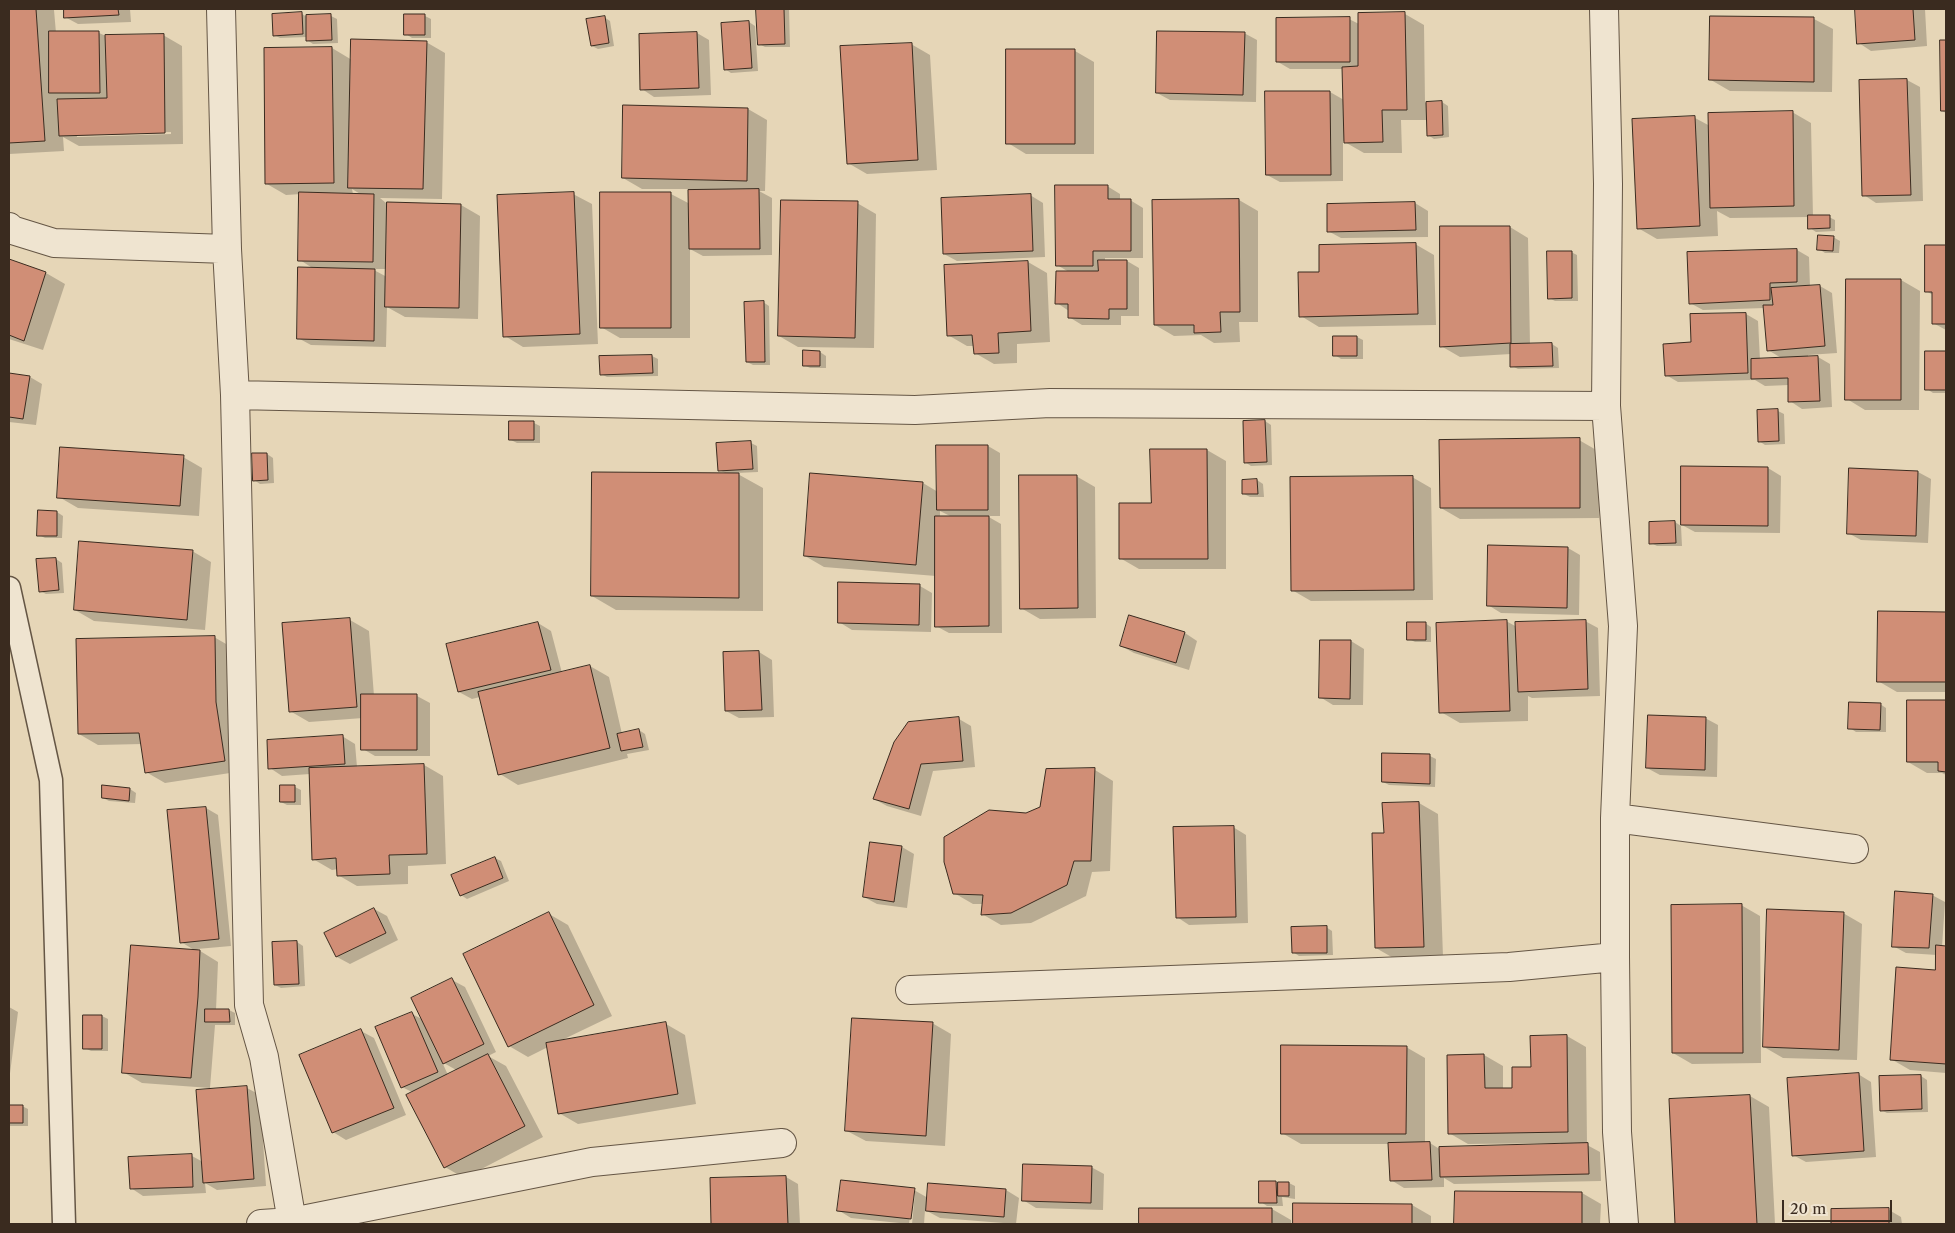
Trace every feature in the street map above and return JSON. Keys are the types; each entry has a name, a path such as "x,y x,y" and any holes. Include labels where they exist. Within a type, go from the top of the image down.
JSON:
{"street":[{"path":"221,9 227,249 234,395 249,1005 264,1056 292,1222"},
{"path":"1604,9 1608,184 1606,406 1623,626 1615,818 1615,958 1617,1132 1624,1224"},
{"path":"9,227 12,230 54,243 227,249"},
{"path":"234,395 915,410 1050,403 1606,406"},
{"path":"1615,818 1854,849"},
{"path":"910,990 1509,967 1615,958"},
{"path":"261,1224 292,1222 592,1162 782,1143"}],"lane":[{"path":"9,588 51,780 64,1224"}],"building":[{"path":"9,9 36,9 45,141 9,143"},
{"path":"64,9 118,9 119,15 64,18"},
{"path":"756,9 784,9 785,44 758,45"},
{"path":"1855,9 1913,9 1915,40 1857,44"},
{"path":"302,12 303,34 273,36 272,14"},
{"path":"1405,12 1407,110 1382,110 1383,142 1344,143 1342,67 1358,66 1358,13"},
{"path":"331,14 332,40 306,41 306,15"},
{"path":"404,14 425,14 425,35 404,35"},
{"path":"605,16 609,43 591,46 586,19"},
{"path":"1710,16 1814,17 1814,82 1709,80"},
{"path":"1350,17 1350,62 1276,62 1276,18"},
{"path":"749,21 752,68 724,70 721,23"},
{"path":"49,31 99,31 100,93 49,93"},
{"path":"1157,31 1245,32 1243,95 1156,93"},
{"path":"697,32 699,88 640,90 639,34"},
{"path":"164,34 165,133 59,136 57,99 107,98 105,35"},
{"path":"351,39 427,41 423,189 348,188"},
{"path":"1940,40 1946,40 1946,111 1941,111"},
{"path":"912,43 918,160 847,164 840,46"},
{"path":"332,47 334,183 265,184 264,48"},
{"path":"1006,49 1075,49 1075,144 1006,144"},
{"path":"1907,79 1911,195 1862,196 1859,80"},
{"path":"1265,91 1330,91 1331,175 1266,175"},
{"path":"1442,101 1443,135 1427,136 1426,102"},
{"path":"623,105 748,108 747,181 622,178"},
{"path":"1793,111 1794,206 1710,208 1708,113"},
{"path":"1695,116 1700,226 1637,229 1632,119"},
{"path":"1055,185 1108,185 1108,199 1131,199 1131,251 1093,251 1093,266 1056,266"},
{"path":"759,189 760,249 689,249 688,190"},
{"path":"299,192 374,194 373,262 298,261"},
{"path":"574,192 580,334 503,337 497,195"},
{"path":"600,192 671,192 671,328 600,328"},
{"path":"1031,194 1033,251 943,254 941,198"},
{"path":"1239,199 1240,312 1220,312 1221,332 1194,333 1194,325 1154,325 1152,200"},
{"path":"781,200 858,201 855,338 778,336"},
{"path":"387,202 461,204 459,308 385,307"},
{"path":"1415,202 1416,230 1327,232 1327,204"},
{"path":"1808,215 1830,215 1830,228 1808,229"},
{"path":"1440,226 1510,226 1511,343 1440,347"},
{"path":"1818,235 1834,236 1833,251 1817,250"},
{"path":"1416,243 1418,314 1299,317 1298,272 1319,272 1319,245"},
{"path":"1925,245 1946,245 1946,324 1932,324 1932,292 1925,292"},
{"path":"1797,249 1797,282 1770,283 1770,300 1689,304 1687,252"},
{"path":"1547,251 1572,251 1572,298 1548,299"},
{"path":"9,259 46,272 24,341 9,335"},
{"path":"1098,260 1127,260 1127,309 1109,309 1109,319 1068,318 1068,304 1055,304 1056,271 1098,271"},
{"path":"1028,261 1031,331 998,333 999,353 974,354 972,335 947,336 944,265"},
{"path":"298,267 375,269 374,341 297,339"},
{"path":"1846,279 1901,279 1901,400 1845,400"},
{"path":"1820,285 1825,346 1767,351 1763,305 1773,305 1771,288"},
{"path":"764,301 765,362 746,362 744,302"},
{"path":"1746,313 1748,373 1665,376 1663,344 1691,342 1690,314"},
{"path":"1333,336 1357,336 1357,356 1333,356"},
{"path":"1552,343 1553,366 1510,367 1510,344"},
{"path":"803,350 820,351 820,366 803,366"},
{"path":"1925,351 1946,351 1946,390 1925,390"},
{"path":"652,355 653,373 600,375 599,356"},
{"path":"1818,356 1820,401 1788,402 1788,378 1751,379 1751,359"},
{"path":"9,373 30,376 23,419 9,417"},
{"path":"1778,409 1779,441 1758,442 1757,410"},
{"path":"1265,420 1267,462 1244,463 1243,421"},
{"path":"509,421 534,421 534,440 509,440"},
{"path":"1580,438 1580,508 1440,508 1439,440"},
{"path":"751,441 753,469 718,471 716,443"},
{"path":"936,445 988,445 988,510 937,510"},
{"path":"60,447 184,455 180,506 57,498"},
{"path":"1150,449 1207,449 1208,559 1119,559 1119,503 1151,503"},
{"path":"252,453 267,453 268,480 253,481"},
{"path":"1681,466 1768,467 1768,526 1681,525"},
{"path":"1849,468 1918,471 1916,536 1847,534"},
{"path":"592,472 739,473 739,598 591,596"},
{"path":"810,473 923,482 916,565 804,556"},
{"path":"1019,475 1077,475 1078,608 1020,609"},
{"path":"1413,476 1414,590 1291,591 1290,477"},
{"path":"1257,479 1258,494 1242,494 1242,480"},
{"path":"38,510 57,511 57,536 37,536"},
{"path":"935,516 989,516 989,626 935,627"},
{"path":"1675,521 1676,543 1649,544 1649,522"},
{"path":"79,541 193,550 187,620 74,610"},
{"path":"1488,545 1568,547 1567,608 1487,606"},
{"path":"56,558 59,590 39,592 36,559"},
{"path":"838,582 920,584 919,625 838,623"},
{"path":"1878,611 1946,612 1946,682 1877,682"},
{"path":"1129,615 1185,632 1176,663 1120,646"},
{"path":"350,618 357,707 289,712 282,623"},
{"path":"1507,620 1510,711 1439,713 1436,623"},
{"path":"1586,620 1588,689 1518,692 1515,622"},
{"path":"538,622 551,670 458,692 446,644"},
{"path":"1407,622 1426,622 1426,640 1407,640"},
{"path":"215,636 216,702 225,761 145,773 139,733 78,734 76,639"},
{"path":"1320,640 1351,640 1350,699 1319,698"},
{"path":"759,651 762,710 725,711 723,652"},
{"path":"590,665 610,748 498,775 478,692"},
{"path":"361,694 417,694 417,750 361,750"},
{"path":"1907,700 1946,700 1946,772 1938,771 1938,762 1907,762"},
{"path":"1849,702 1881,703 1880,730 1848,729"},
{"path":"1648,715 1706,717 1705,770 1646,768"},
{"path":"959,717 963,761 921,764 909,809 873,799 894,742 908,722"},
{"path":"639,729 643,747 621,751 617,734"},
{"path":"343,735 345,764 268,769 267,740"},
{"path":"1382,753 1430,754 1430,784 1382,782"},
{"path":"424,764 427,854 389,855 390,874 337,876 336,858 312,860 309,768"},
{"path":"1095,768 1091,861 1074,861 1067,885 1011,913 981,915 983,895 953,894 944,862 944,837 989,810 1026,813 1040,807 1046,769"},
{"path":"102,785 130,788 129,801 102,798"},
{"path":"280,785 295,785 295,802 280,802"},
{"path":"1419,802 1424,947 1375,948 1372,833 1384,833 1382,803"},
{"path":"206,807 219,939 180,943 167,810"},
{"path":"1234,826 1236,917 1176,918 1173,827"},
{"path":"870,842 902,846 894,902 863,897"},
{"path":"495,857 503,878 460,896 451,875"},
{"path":"1895,891 1933,894 1929,948 1892,947"},
{"path":"1742,904 1743,1053 1672,1053 1671,905"},
{"path":"374,908 386,933 336,957 324,933"},
{"path":"1767,909 1844,912 1839,1050 1763,1047"},
{"path":"549,912 594,1005 508,1047 463,954"},
{"path":"1327,926 1327,953 1292,953 1291,927"},
{"path":"297,941 299,984 274,985 272,942"},
{"path":"131,945 200,950 191,1078 122,1073"},
{"path":"1936,945 1946,946 1946,1064 1890,1060 1896,967 1935,970"},
{"path":"452,978 484,1044 443,1064 411,998"},
{"path":"205,1009 229,1009 230,1022 205,1022"},
{"path":"412,1012 438,1072 401,1088 375,1027"},
{"path":"83,1015 102,1015 102,1049 83,1049"},
{"path":"852,1018 933,1022 926,1136 845,1131"},
{"path":"666,1022 678,1094 558,1114 546,1043"},
{"path":"361,1029 394,1108 332,1133 299,1055"},
{"path":"1567,1035 1568,1132 1448,1134 1447,1055 1484,1054 1485,1088 1512,1088 1512,1067 1531,1067 1530,1036"},
{"path":"1281,1045 1407,1046 1406,1134 1281,1134"},
{"path":"488,1054 525,1126 444,1168 406,1095"},
{"path":"1859,1073 1864,1151 1792,1156 1787,1078"},
{"path":"1921,1075 1922,1109 1880,1111 1879,1076"},
{"path":"247,1086 254,1179 203,1183 196,1090"},
{"path":"1750,1095 1757,1224 1675,1224 1669,1099"},
{"path":"9,1105 23,1105 23,1123 9,1123"},
{"path":"1430,1142 1432,1180 1390,1181 1388,1143"},
{"path":"1588,1143 1589,1174 1440,1177 1439,1147"},
{"path":"192,1154 193,1187 130,1189 128,1157"},
{"path":"1023,1164 1092,1166 1091,1203 1022,1201"},
{"path":"786,1176 788,1224 711,1224 710,1178"},
{"path":"841,1180 915,1188 911,1219 837,1211"},
{"path":"1259,1181 1276,1181 1277,1203 1259,1203"},
{"path":"1278,1182 1289,1182 1289,1196 1278,1196"},
{"path":"928,1183 1006,1189 1004,1217 926,1211"},
{"path":"1455,1191 1582,1192 1582,1224 1454,1224"},
{"path":"1293,1203 1412,1204 1412,1224 1293,1224"},
{"path":"1139,1208 1272,1208 1272,1224 1139,1224"},
{"path":"1889,1208 1889,1224 1831,1224 1831,1209"}]}
